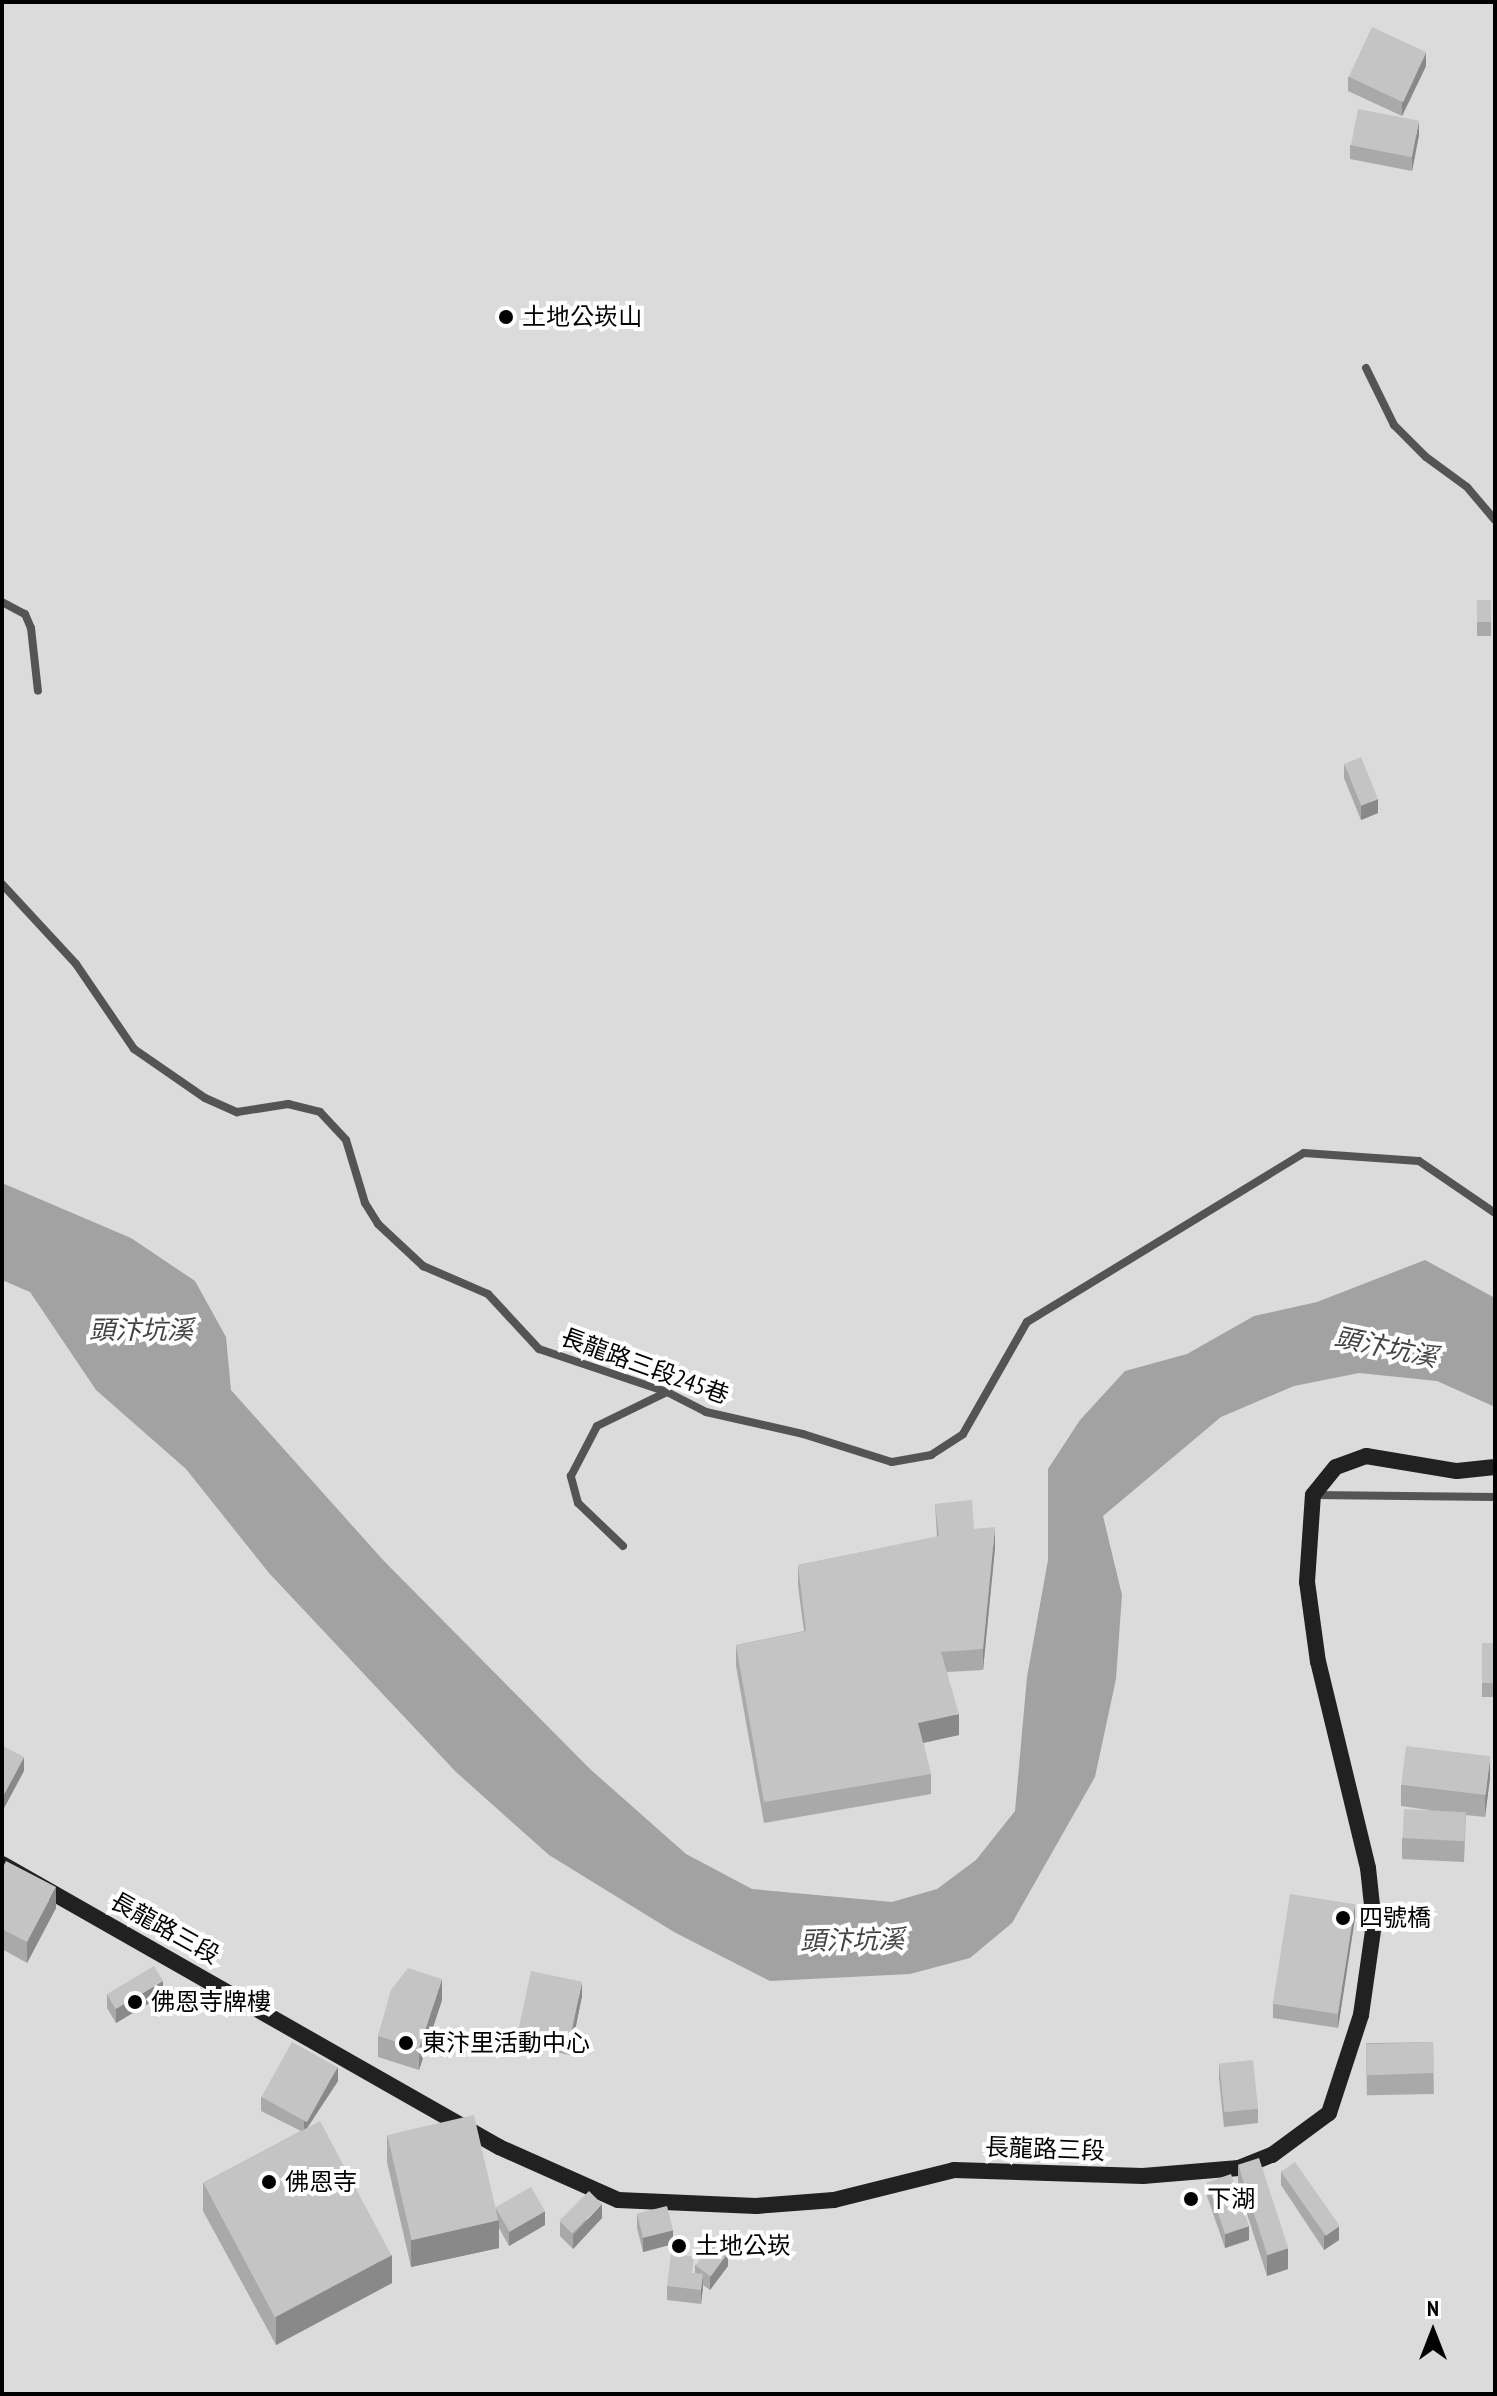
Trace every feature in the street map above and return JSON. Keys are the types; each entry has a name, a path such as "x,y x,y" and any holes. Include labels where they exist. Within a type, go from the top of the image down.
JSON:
{"main road":[{"path":"1313,1495 1336,1467 1366,1456 1457,1471 1495,1467"},
{"name":"長龍路三段","path":"2,1864 499,2147 618,2200 756,2206 834,2200 954,2170 1143,2176 1239,2168 1272,2155 1329,2113 1361,2015 1373,1938 1368,1868 1318,1662 1307,1582 1313,1495"}],"lane":[{"path":"1366,368 1394,425 1467,487 1495,520"},
{"path":"2,602 25,614 31,628 38,691"},
{"name":"長龍路三段245巷","path":"2,884 76,964 134,1049 205,1098 237,1112 288,1104 320,1112 346,1140 365,1203 378,1224 423,1266 488,1294 539,1349 667,1392 706,1412 803,1434 892,1462 931,1455 963,1434 1027,1322 1304,1153 1419,1161 1495,1213"},
{"path":"623,1546 578,1503 571,1476 597,1426 667,1392"},
{"path":"1313,1495 1495,1497"}],"shaded area":[{"path":"2,2 1495,2 1495,2394 2,2394"}],"water":[{"name":"頭汴坑溪","path":"2,1183 131,1238 195,1281 226,1337 231,1390 383,1560 590,1769 686,1854 752,1889 892,1902 937,1889 976,1860 1015,1811 1027,1677 1048,1560 1048,1469 1080,1420 1125,1371 1187,1354 1254,1316 1317,1302 1425,1260 1495,1298 1495,1407 1437,1381 1359,1373 1294,1386 1221,1417 1103,1516 1122,1595 1116,1679 1095,1777 1012,1923 970,1958 910,1974 770,1981 674,1932 549,1855 456,1772 269,1573 186,1469 96,1390 30,1292 2,1280"}],"building":[{"path":"1372,27 1426,52 1403,102 1349,77"},
{"path":"1358,109 1419,121 1412,157 1351,145"},
{"path":"1477,600 1491,600 1491,622 1477,622"},
{"path":"1361,757 1378,799 1361,805 1344,764"},
{"path":"972,1500 974,1529 995,1527 983,1649 941,1652 959,1714 918,1723 931,1774 764,1802 736,1645 806,1631 798,1565 939,1536 935,1504"},
{"path":"1482,1643 1495,1643 1495,1683 1482,1683"},
{"path":"1406,1746 1490,1756 1486,1795 1401,1785"},
{"path":"2,1747 24,1757 2,1798"},
{"path":"1404,1809 1466,1812 1464,1841 1402,1838"},
{"path":"6,1861 56,1887 27,1942 2,1929 2,1869"},
{"path":"1290,1894 1355,1904 1338,2014 1273,2004"},
{"path":"154,1966 163,1981 116,2009 107,1994"},
{"name":"東汴里活動中心","path":"408,1968 442,1979 419,2049 378,2036 391,1990"},
{"path":"531,1971 582,1982 569,2041 519,2030"},
{"path":"292,2042 337,2067 307,2122 261,2097"},
{"path":"1433,2042 1434,2073 1367,2075 1366,2044"},
{"path":"1253,2060 1258,2109 1224,2112 1219,2064"},
{"path":"474,2115 498,2220 412,2240 387,2135"},
{"path":"320,2121 391,2255 275,2317 203,2183"},
{"path":"1259,2158 1288,2248 1267,2255 1238,2165"},
{"path":"1295,2162 1340,2226 1326,2236 1281,2172"},
{"path":"1231,2174 1249,2226 1225,2234 1207,2182"},
{"path":"531,2187 545,2211 509,2232 495,2208"},
{"path":"589,2191 602,2204 572,2233 559,2221"},
{"path":"667,2206 673,2230 643,2238 637,2213"},
{"path":"713,2241 728,2252 711,2276 695,2265"},
{"path":"671,2253 694,2257 692,2273 703,2274 701,2290 667,2286"}],"place":[{"name":"土地公崁山","path":"506,317"},
{"name":"四號橋","path":"1343,1918"},
{"name":"佛恩寺牌樓","path":"135,2002"},
{"name":"東汴里活動中心","path":"406,2043"},
{"name":"佛恩寺","path":"269,2182"},
{"name":"下湖","path":"1191,2199"},
{"name":"土地公崁","path":"679,2246"}]}
